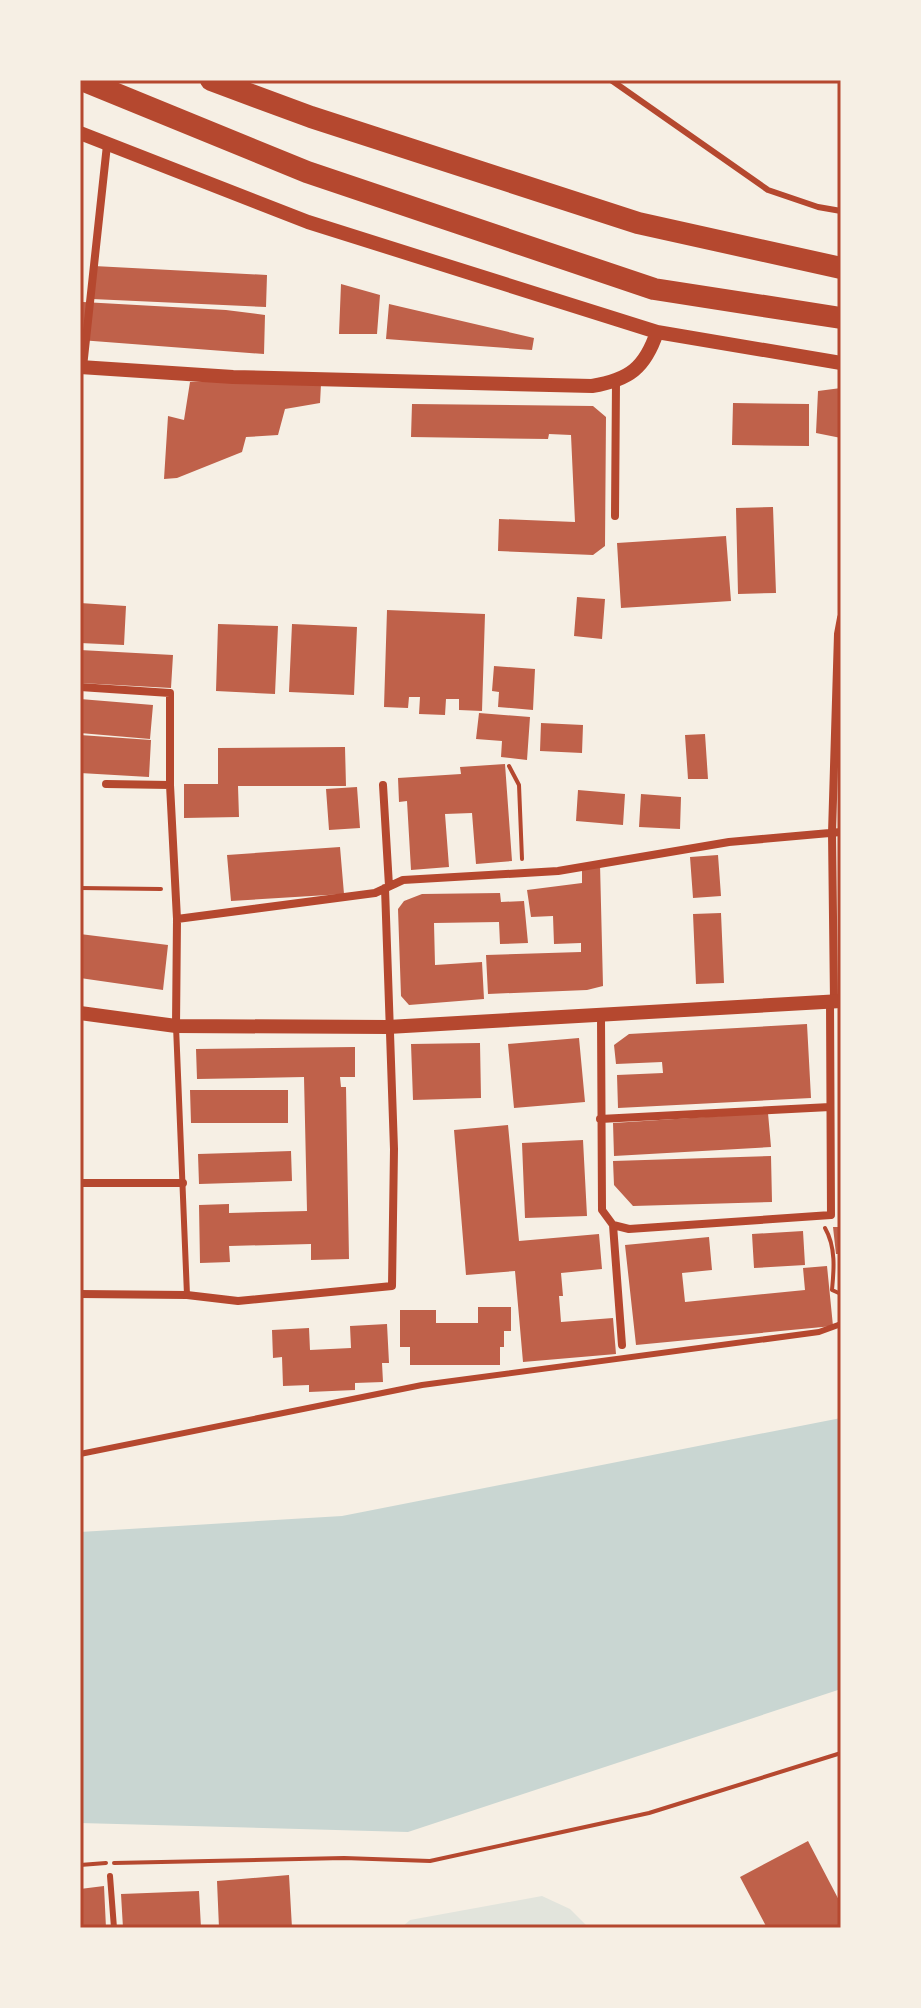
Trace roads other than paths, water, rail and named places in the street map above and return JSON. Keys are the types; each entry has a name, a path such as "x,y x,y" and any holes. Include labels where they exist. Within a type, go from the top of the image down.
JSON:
{"highway":[{"path":"82,80 307,172 654,289 841,318"},
{"path":"211,80 311,117 638,223 841,268"}],"street":[{"path":"80,133 308,222 657,332 841,363"},
{"path":"107,145 81,367 233,377 592,386 616,382 630,375 650,354 657,332"},
{"path":"615,516 616,382"},
{"path":"613,1225 629,1229 831,1215 830,1107 835,1001 838,634 841,618"},
{"path":"80,687 170,693 170,785 177,919 176,1026"},
{"path":"106,784 170,785"},
{"path":"80,1294 187,1295 238,1301 392,1286 394,1149 383,785"},
{"path":"177,919 375,893 403,880 610,864 729,842 837,833"},
{"path":"80,1013 176,1026 388,1027 835,1001"},
{"path":"601,1017 602,1210 613,1225 622,1345"},
{"path":"600,1119 830,1107"},
{"path":"80,1183 183,1183"}],"lane":[{"path":"611,80 768,190 818,207 841,211"},
{"path":"176,1026 187,1295"},
{"path":"80,1454 422,1385 819,1332 841,1324"},
{"path":"110,1876 114,1928"}]}
